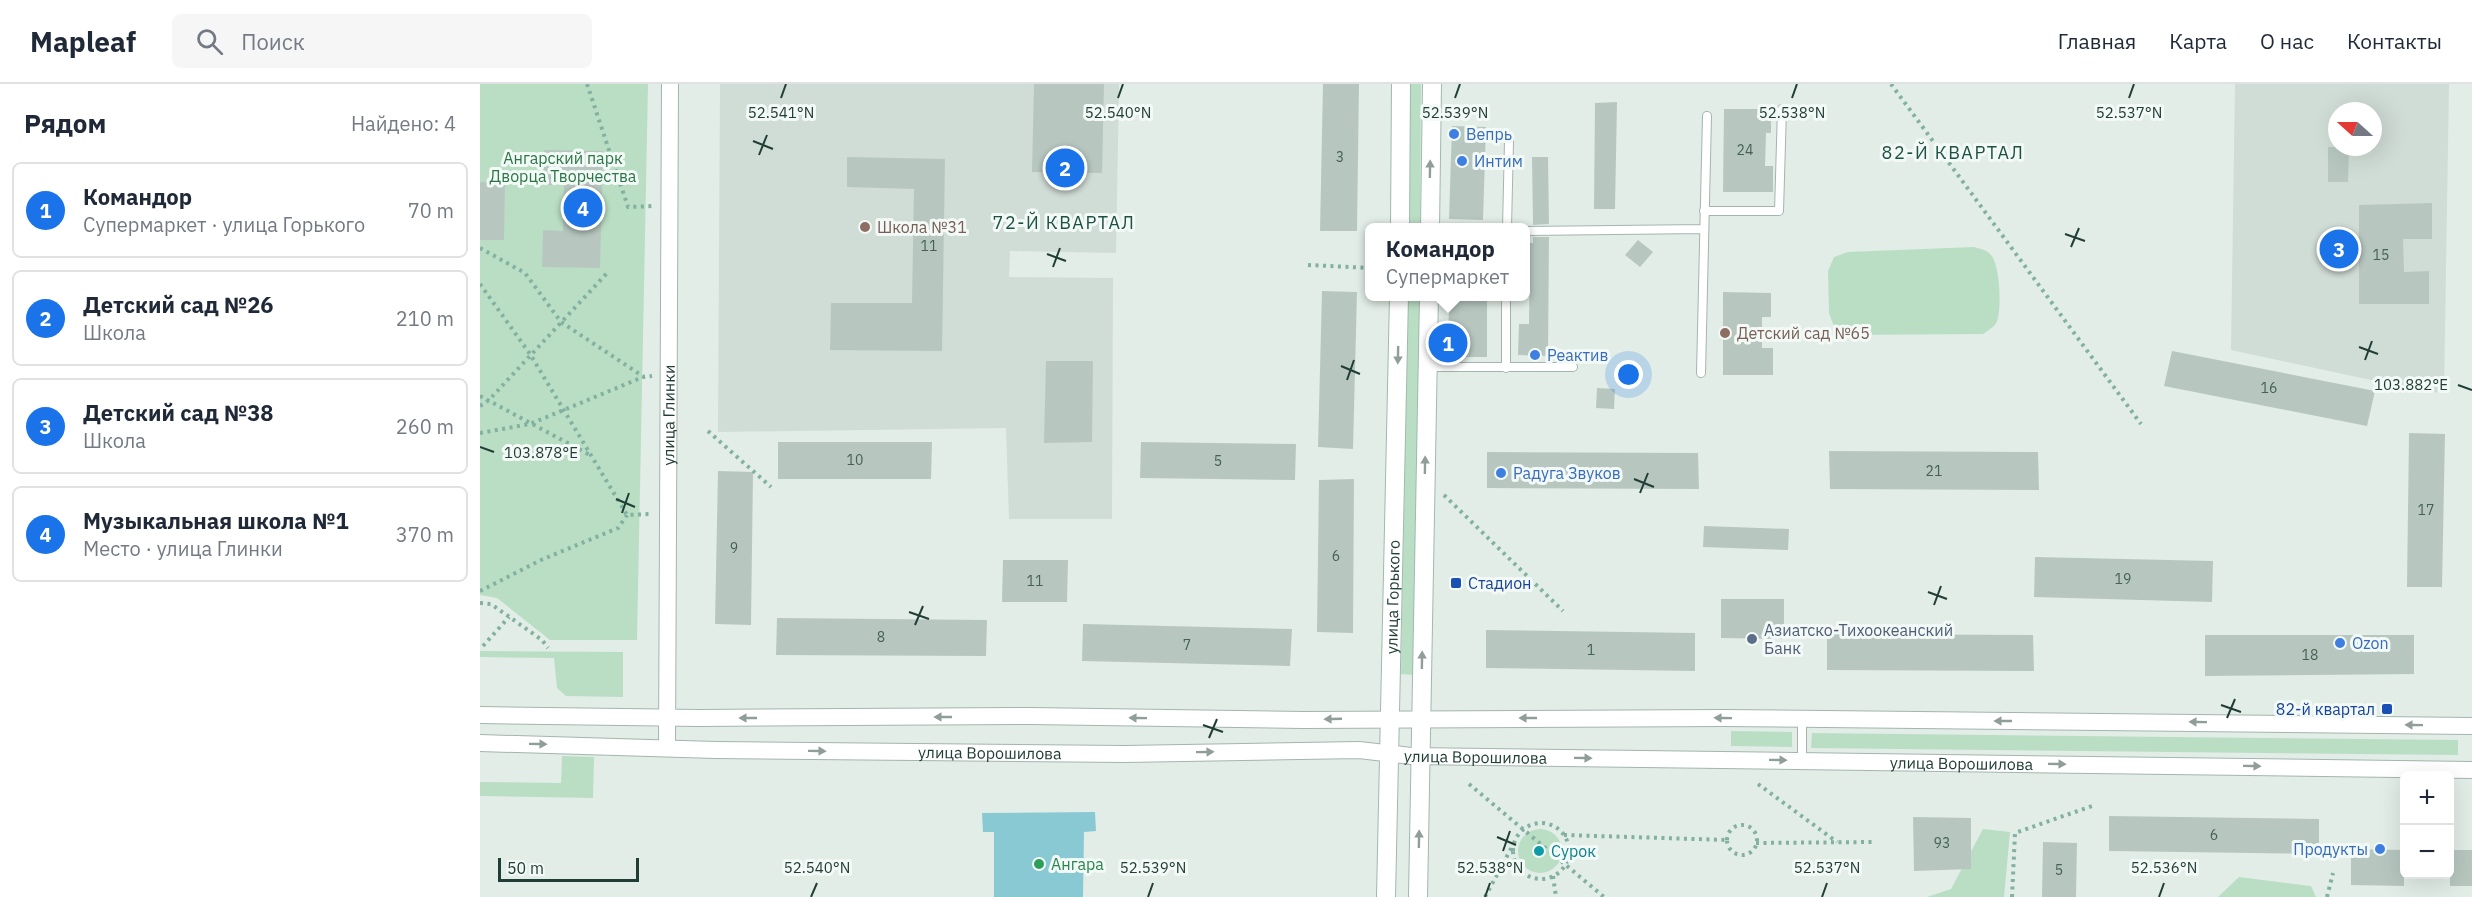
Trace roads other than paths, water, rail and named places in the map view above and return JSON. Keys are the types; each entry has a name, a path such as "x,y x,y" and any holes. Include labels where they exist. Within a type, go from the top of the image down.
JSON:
{"main road":[{"path":"1400,223 1401,84"},
{"path":"1430,223 1432,84"},
{"name":"улица Горького","path":"1386,897 1398,301"},
{"name":"улица Горького","path":"1419,897 1419,756 1429,301"}],"street":[{"name":"улица Глинки","path":"667,747 670,84"},
{"path":"480,715 699,718 1030,716 1303,720 1391,718 1802,720 2472,726"},
{"name":"улица Ворошилова","path":"480,743 716,750 1125,754 1359,750 1390,756 2472,770"}],"lane":[{"path":"1704,211 1779,211 1782,109"},
{"path":"1701,373 1707,116"},
{"path":"1507,223 1509,141"},
{"path":"1530,231 1704,229"},
{"path":"1506,301 1506,368"},
{"path":"1427,367 1573,368"},
{"path":"1802,720 1802,761"}],"water":[{"name":"Ангара","path":"1095,812 1096,831 1084,832 1083,897 994,897 994,832 983,832 982,813"}],"place":[{"name":"Вепрь","path":"1454,134"},
{"name":"Интим","path":"1462,161"},
{"name":"Детский сад №26","path":"1065,168"},
{"name":"Музыкальная школа №1","path":"583,208"},
{"name":"Школа №31","path":"865,227"},
{"name":"Детский сад №38","path":"2339,249"},
{"name":"Детский сад №65","path":"1725,333"},
{"name":"Командор","path":"1448,343"},
{"name":"Реактив","path":"1535,355"},
{"name":"Радуга Звуков","path":"1501,473"},
{"name":"Стадион","path":"1456,583"},
{"name":"Азиатско-Тихоокеанский Банк","path":"1752,639"},
{"name":"Ozon","path":"2340,643"},
{"name":"82-й квартал","path":"2387,709"},
{"name":"Продукты","path":"2380,849"},
{"name":"Сурок","path":"1539,851"},
{"name":"Ангара","path":"1039,864"}],"district":[{"name":"82-Й КВАРТАЛ","path":"1953,152"},
{"name":"72-Й КВАРТАЛ","path":"1064,222"}],"park label":[{"name":"Ангарский парк Дворца Творчества","path":"563,167"}]}
